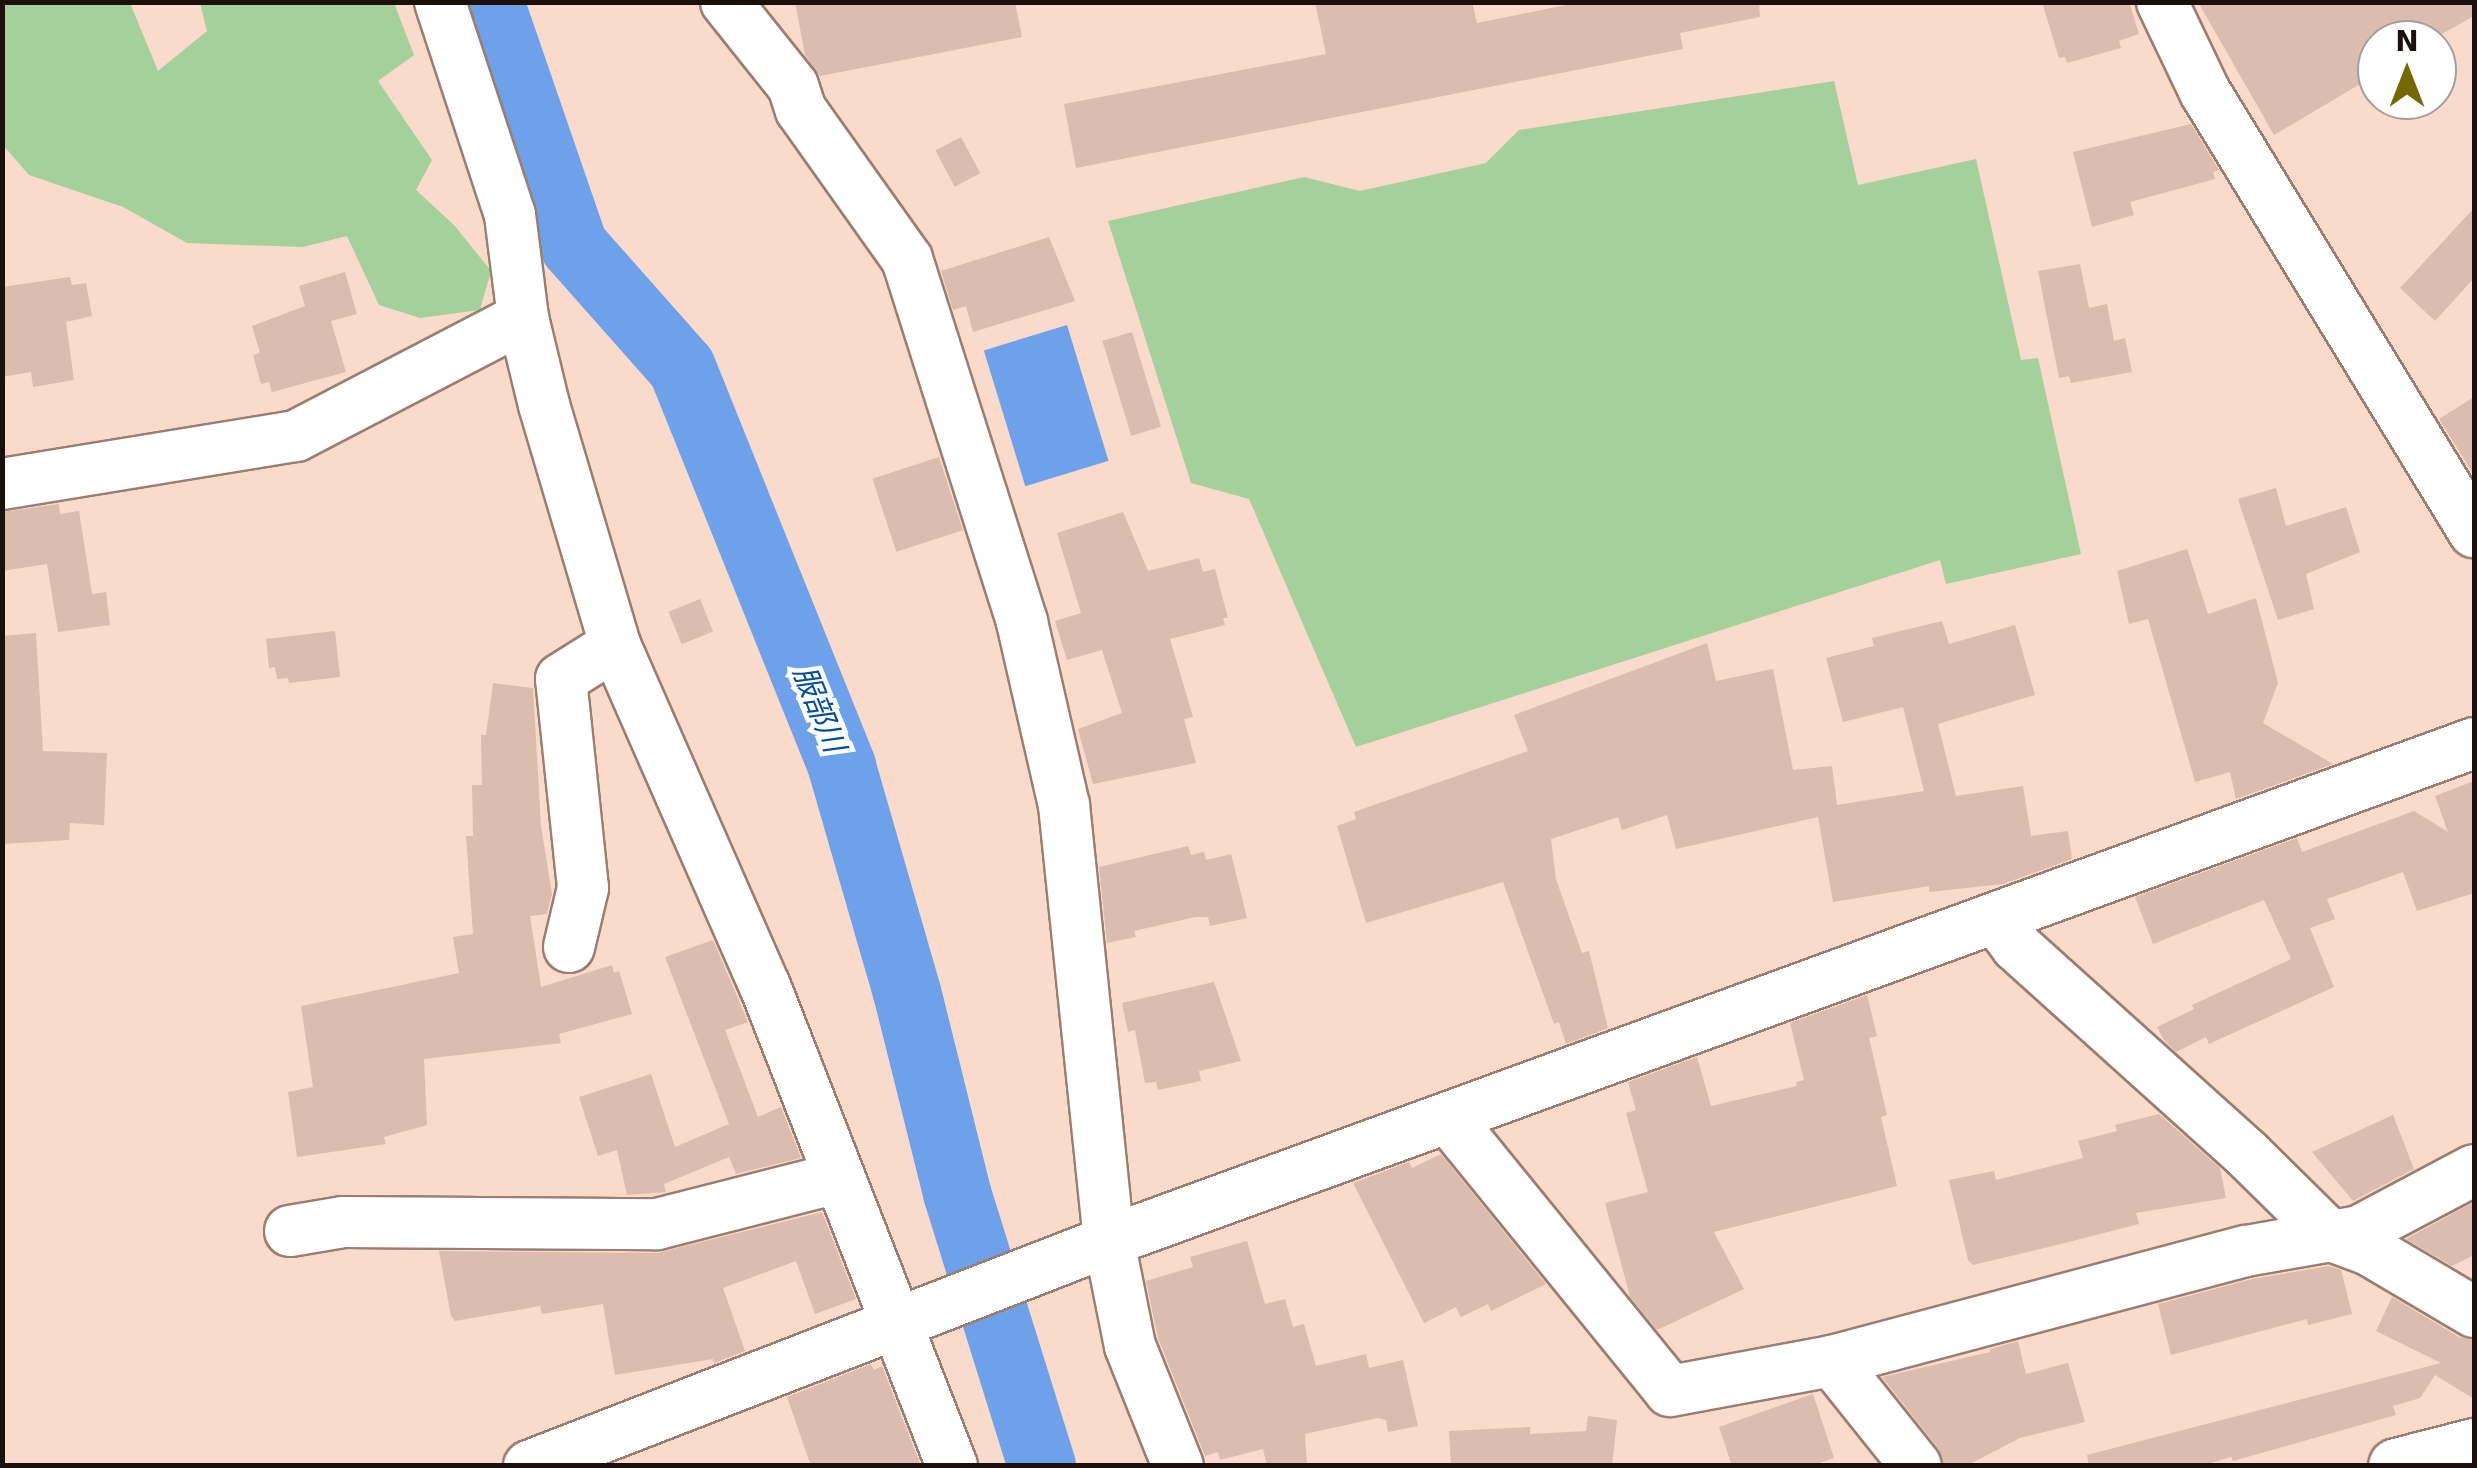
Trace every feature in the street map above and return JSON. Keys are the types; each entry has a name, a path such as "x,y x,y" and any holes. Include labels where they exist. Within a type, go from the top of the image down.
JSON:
{"main road":[{"path":"2396,1466 2474,1446"}],"street":[{"path":"440,2 510,215 523,318 544,405 614,645 765,986 838,1178 900,1324 952,1466"},
{"path":"726,2 793,86 800,110 907,259 1022,622 1064,805 1110,1242 1130,1346 1178,1466"},
{"path":"2162,2 2205,92 2474,532"},
{"path":"2,484 296,436 523,318"},
{"path":"569,947 582,888 562,679 614,645"},
{"path":"529,1466 1110,1242 2474,744"},
{"path":"1996,919 2016,946 2248,1155 2329,1235 2369,1250 2474,1312"},
{"path":"1449,1119 1670,1390 1832,1361 2228,1256 2359,1230 2474,1170"},
{"path":"290,1231 343,1222 656,1224 838,1178"},
{"path":"1832,1361 1916,1466"}],"green space":[{"path":"2,3 130,3 158,71 207,31 200,3 394,3 414,55 378,81 432,160 416,190 454,225 491,271 480,310 420,318 379,305 347,236 303,247 187,243 123,207 29,175 3,145"},
{"path":"1834,81 1858,185 1976,159 2021,360 2038,358 2081,554 1946,584 1940,560 1356,747 1249,499 1191,483 1108,221 1304,177 1360,191 1486,163 1519,130"}],"water":[{"path":"1067,325 1109,461 1025,486 984,350"}],"building":[{"path":"795,2 1015,2 1022,37 820,76 805,55"},
{"path":"1315,2 1472,2 1477,23 1581,2 1759,2 1760,17 1680,33 1683,49 1076,168 1064,104 1326,54"},
{"path":"2042,2 2129,2 2139,34 2119,41 2121,48 2067,63 2065,57 2059,58"},
{"path":"2198,2 2474,2 2474,16 2457,25 2457,20 2357,20 2357,86 2274,135"},
{"path":"2191,124 2219,170 2213,172 2215,179 2130,202 2134,215 2092,227 2073,152"},
{"path":"961,137 980,173 955,187 935,151"},
{"path":"2474,208 2474,278 2435,321 2400,288"},
{"path":"1049,237 1075,301 973,332 966,306 953,310 941,271"},
{"path":"2080,264 2089,308 2107,304 2114,341 2125,338 2132,372 2071,383 2069,376 2059,378 2038,271"},
{"path":"345,272 357,314 331,321 346,372 272,392 269,382 261,384 253,355 260,353 252,326 305,306 299,286"},
{"path":"70,277 72,285 86,283 92,316 66,322 74,380 33,387 31,372 2,377 2,287"},
{"path":"1132,332 1161,427 1131,436 1102,341"},
{"path":"2474,397 2474,475 2439,419"},
{"path":"939,457 963,530 896,552 872,479"},
{"path":"2276,488 2286,526 2346,507 2360,552 2306,574 2314,609 2278,620 2238,499"},
{"path":"59,504 60,514 79,511 92,594 106,592 110,625 58,632 47,564 2,571 2,512"},
{"path":"1123,512 1148,571 1199,558 1203,572 1215,569 1228,618 1223,618 1225,625 1170,639 1193,717 1184,719 1196,763 1093,784 1078,729 1122,713 1102,650 1067,660 1055,621 1081,613 1057,533"},
{"path":"2187,549 2208,614 2256,598 2278,683 2263,723 2333,764 2236,799 2230,772 2195,782 2148,619 2129,624 2117,571"},
{"path":"700,599 713,631 682,644 668,612"},
{"path":"1942,621 1949,644 2015,625 2035,695 1938,724 1956,796 2023,786 2031,836 2068,831 2072,859 2003,884 1929,892 1929,886 1833,902 1818,817 1676,849 1667,815 1622,830 1618,817 1551,839 1556,879 1582,953 1589,951 1608,1028 1566,1044 1559,1022 1554,1024 1503,882 1366,923 1337,826 1356,819 1354,812 1528,751 1514,715 1707,643 1716,681 1773,669 1793,770 1832,766 1837,805 1924,791 1903,707 1843,722 1826,658 1874,646 1872,638"},
{"path":"335,631 340,677 289,683 288,678 277,679 275,667 269,668 266,639"},
{"path":"36,633 43,751 107,753 104,825 70,823 69,840 2,844 2,636"},
{"path":"493,683 533,688 541,826 552,894 547,914 530,916 541,987 612,965 614,973 619,971 632,1014 559,1034 561,1043 424,1059 427,1125 384,1137 386,1144 297,1157 288,1092 313,1087 301,1006 459,973 453,937 473,934 466,836 473,836 472,785 482,785 481,735 486,735"},
{"path":"2474,781 2474,893 2417,911 2403,872 2327,899 2335,919 2310,928 2334,987 2209,1044 2206,1037 2176,1052 2164,1040 2157,1027 2194,1009 2192,1005 2291,959 2264,900 2153,944 2135,897 2297,838 2302,852 2414,811 2448,832 2435,796"},
{"path":"1188,846 1191,855 1204,852 1206,860 1231,854 1247,918 1210,926 1208,917 1195,917 1134,931 1136,937 1107,943 1099,867"},
{"path":"713,940 748,1022 725,1030 758,1117 781,1107 801,1158 736,1174 729,1157 664,1184 666,1192 627,1195 617,1150 598,1156 579,1097 651,1074 675,1147 729,1124 665,957"},
{"path":"1214,982 1241,1061 1199,1071 1201,1081 1158,1090 1156,1082 1145,1083 1135,1030 1128,1032 1122,1003"},
{"path":"1867,995 1877,1036 1869,1038 1887,1115 1881,1117 1897,1186 1714,1232 1744,1289 1657,1330 1630,1297 1605,1203 1648,1192 1626,1113 1636,1110 1628,1082 1697,1057 1711,1106 1797,1086 1796,1082 1804,1080 1790,1023"},
{"path":"2159,1114 2220,1168 2226,1198 2136,1213 2139,1224 1973,1265 1968,1260 1949,1180 1994,1171 1996,1180 2083,1158 2078,1141 2117,1131 2115,1125"},
{"path":"2393,1115 2414,1169 2353,1201 2312,1152"},
{"path":"1441,1154 1546,1284 1491,1311 1488,1304 1461,1317 1456,1307 1424,1323 1353,1183 1409,1162 1412,1168"},
{"path":"2474,1202 2474,1255 2452,1266 2406,1239"},
{"path":"822,1212 856,1299 815,1314 796,1261 723,1288 745,1351 714,1363 713,1359 615,1375 603,1304 542,1314 540,1306 455,1321 451,1316 439,1251 657,1253"},
{"path":"1247,1241 1265,1304 1285,1299 1293,1327 1304,1324 1316,1366 1366,1354 1369,1368 1403,1360 1418,1426 1388,1432 1386,1420 1378,1418 1305,1434 1307,1466 1267,1466 1263,1449 1220,1460 1218,1452 1205,1456 1158,1338 1146,1281 1193,1267 1190,1257"},
{"path":"2329,1266 2341,1270 2352,1314 2308,1325 2307,1319 2171,1355 2158,1304 2252,1279"},
{"path":"2392,1297 2459,1337 2474,1341 2474,1399 2435,1375 2420,1398 2393,1406 2396,1415 2233,1461 2231,1457 2201,1466 2089,1466 2087,1455 2441,1363 2376,1331"},
{"path":"2018,1341 2026,1374 2068,1363 2085,1422 2020,1438 1966,1466 1944,1466 1938,1448 1882,1377 1990,1352"},
{"path":"871,1364 874,1370 882,1366 921,1466 811,1466 787,1397"},
{"path":"1813,1394 1834,1458 1811,1466 1732,1466 1719,1427"},
{"path":"1588,1416 1617,1420 1612,1466 1451,1466 1449,1431 1530,1427 1530,1434 1586,1431"}],"waterway":[{"name":"服部川","path":"490,2 574,246 682,368 842,767 907,992 957,1193 1042,1466"},
{"path":"525,255 574,246"}]}
